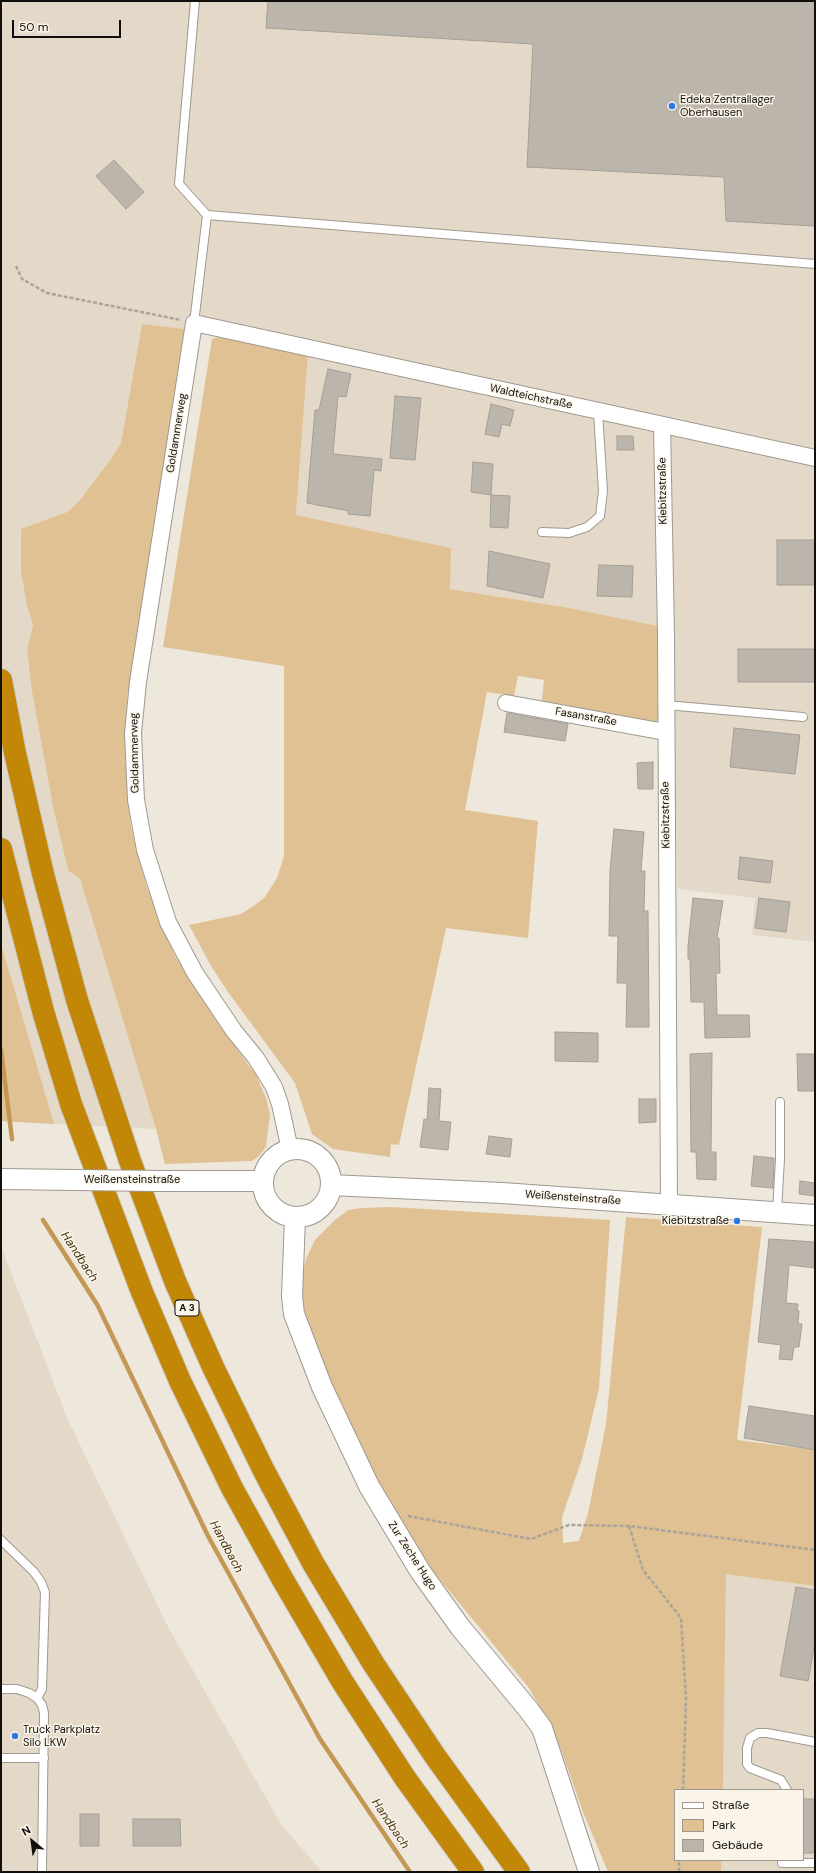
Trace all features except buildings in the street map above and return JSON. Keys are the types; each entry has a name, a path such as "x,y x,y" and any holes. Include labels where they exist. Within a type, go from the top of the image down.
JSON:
{"highway":[{"name":"A 3","path":"1,680 15,753 43,874 77,1000 130,1162 175,1281 213,1367 264,1471 313,1563 373,1663 435,1756 519,1872"},
{"path":"1,849 43,1012 71,1104 137,1277 180,1381 236,1495 283,1580 342,1681 405,1778 473,1872"}],"street":[{"name":"Waldteichstraße","path":"194,323 815,458"},
{"name":"Goldammerweg","path":"194,323 134,708 133,767 136,800 145,850 168,922 195,973 234,1031 256,1058 274,1087 280,1104 290,1150"},
{"name":"Kiebitzstraße","path":"662,425 666,705 669,1204"},
{"name":"Fasanstraße","path":"506,703 665,732"},
{"path":"290,1150 305,1151 319,1157 326,1165 330,1174 332,1185 324,1205 316,1212 295,1218 285,1216 268,1202 264,1192 263,1181 266,1170 271,1161 280,1154 290,1150"},
{"name":"Weißensteinstraße","path":"1,1179 263,1181"},
{"name":"Weißensteinstraße","path":"332,1185 669,1204 815,1215"},
{"name":"Zur Zeche Hugo","path":"295,1218 292,1296 294,1314 322,1387 369,1486 420,1571 460,1627 542,1728 589,1872"}],"lane":[{"path":"195,1 180,184 207,215 815,264"},
{"path":"194,323 207,215"},
{"path":"542,532 569,533 587,527 600,516 603,491 598,412"},
{"path":"666,705 802,717"},
{"path":"777,1211 780,1159 780,1102"},
{"path":"1,1540 34,1572 41,1582 45,1592 42,1689 37,1698"},
{"path":"1,1688 17,1689 37,1698 42,1705 44,1713 42,1872"},
{"path":"786,1789 781,1780 750,1768 747,1764 747,1748 750,1738 758,1733 767,1733 815,1742"},
{"path":"1,1758 44,1758"},
{"path":"783,1861 782,1863 815,1863"}],"path":[{"path":"16,266 22,279 47,293 194,323"},
{"path":"406,1516 531,1539 569,1526 629,1526 815,1550"},
{"path":"629,1526 643,1570 681,1618 686,1699 682,1789"},
{"path":"679,1861 679,1872"}],"shaded area":[{"path":"1,1 815,1 815,942 752,935 755,898 678,889 674,762 658,626 564,607 450,589 450,548 296,515 308,353 185,329 142,324 121,443 111,459 79,501 67,512 21,529 21,572 27,606 33,625 27,650 32,692 53,807 68,870 80,879 156,1129 1,1121"},
{"path":"1,1246 68,1420 167,1625 281,1824 322,1872 1,1872"},
{"path":"726,1573 815,1586 815,1872 721,1872 722,1861 804,1861 804,1789 723,1789"}],"green space":[{"path":"142,324 185,329 127,699 125,748 128,804 132,832 147,888 174,954 217,1022 256,1075 266,1098 270,1114 266,1147 258,1157 252,1161 165,1164 156,1129 80,879 68,870 53,807 32,692 27,650 33,625 27,606 21,572 21,529 67,512 79,501 111,459 121,443"},
{"path":"222,336 308,353 296,515 451,548 450,589 564,607 658,626 661,716 654,724 647,725 542,701 544,680 518,676 514,696 487,692 465,810 538,821 528,938 446,928 399,1145 391,1144 390,1157 333,1149 312,1134 295,1083 228,992 211,966 189,925 241,914 255,905 265,897 277,878 284,856 284,666 163,647 212,339"},
{"path":"1,944 54,1124 1,1121"},
{"path":"391,1207 610,1220 599,1389 582,1459 562,1517 563,1543 579,1541 588,1513 606,1424 626,1217 762,1227 737,1440 815,1450 815,1586 726,1574 723,1789 674,1789 674,1861 722,1861 721,1872 608,1872 583,1812 560,1747 529,1688 433,1571 381,1489 335,1393 308,1323 302,1300 301,1279 306,1259 315,1240 335,1220 348,1210"}],"waterway":[{"name":"Handbach","path":"1,1050 12,1139"},
{"name":"Handbach","path":"43,1220 98,1306 208,1536 320,1739 410,1872"}],"place":[{"name":"Edeka Zentrallager Oberhausen","path":"672,106"},
{"name":"Kiebitzstraße","path":"737,1221"},
{"name":"Truck Parkplatz Silo LKW","path":"15,1736"}]}
